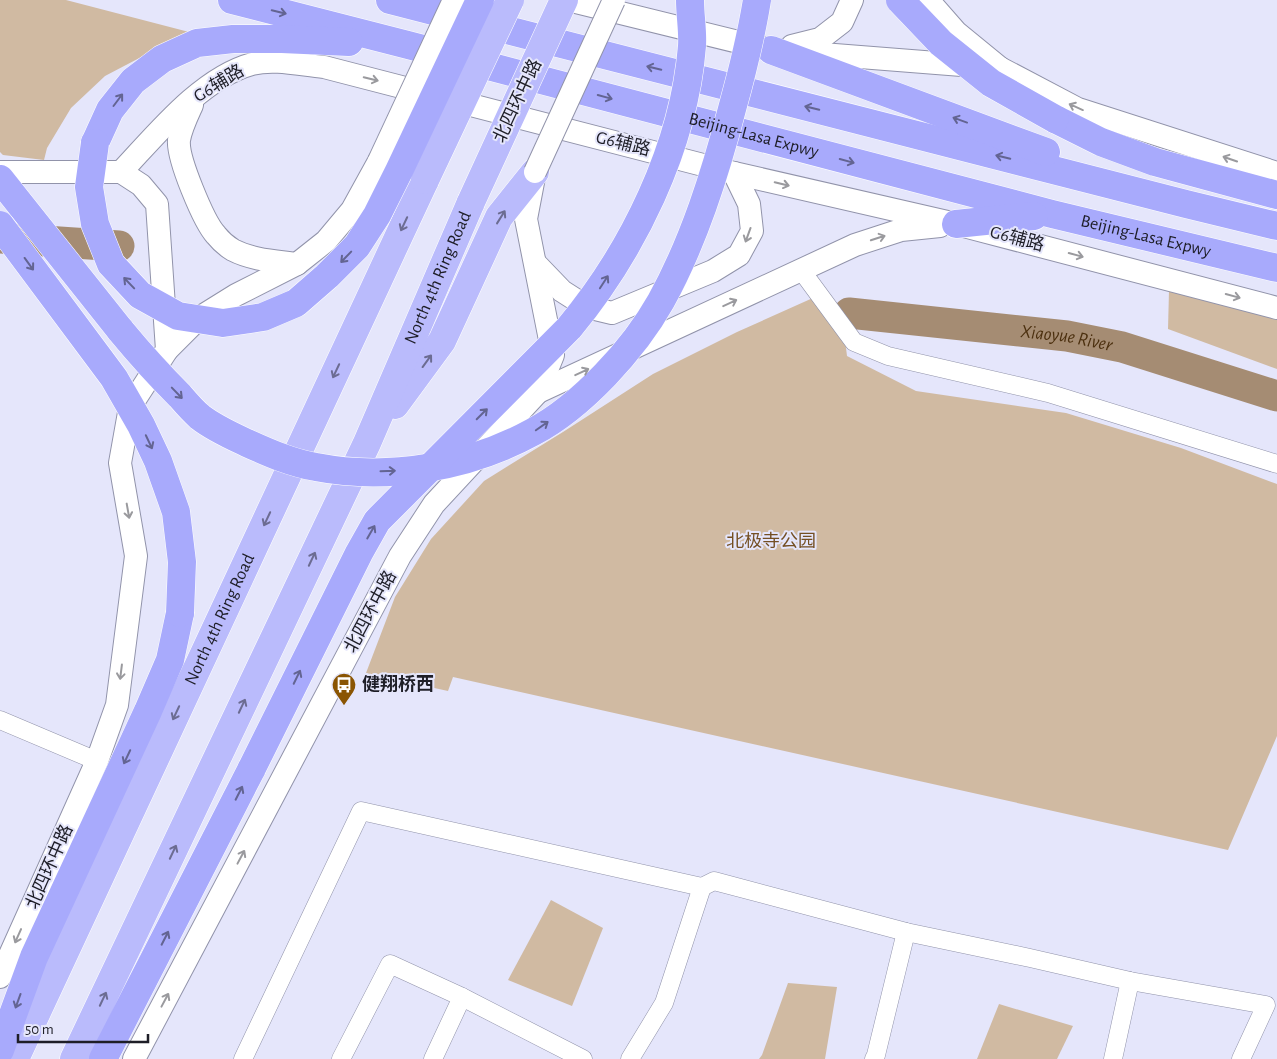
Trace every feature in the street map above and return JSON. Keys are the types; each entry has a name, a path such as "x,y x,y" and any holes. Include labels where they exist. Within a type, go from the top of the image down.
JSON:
{"highway":[{"name":"Beijing-Lasa Expwy","path":"232,0 1052,214 1277,268"},
{"path":"390,0 1277,226"},
{"path":"408,45 282,39 233,39 197,43 162,59 133,80 110,110 95,143 89,187 95,224 111,264 140,295 178,316 223,323 263,317 296,303 357,246 377,215 480,0"},
{"name":"North 4th Ring Road","path":"15,1059 510,0"},
{"name":"北四环中路","path":"471,202 566,0"},
{"path":"103,1059 252,768 359,553 377,521 569,328 593,300 635,229 671,149 687,83 692,44 690,0"},
{"path":"0,179 134,347 200,417 232,436 270,454 315,467 363,472 410,471 462,461 534,432 575,404 610,371 660,301 698,218 715,175 747,56 757,0"},
{"path":"900,0 941,43 991,83 1055,119 1101,142 1156,162 1277,195"},
{"path":"771,50 1186,204"},
{"path":"367,443 442,341 499,217 535,172"},
{"name":"North 4th Ring Road","path":"74,1059 367,443 471,202"},
{"path":"956,224 1052,214"},
{"path":"0,225 114,378 144,432 158,461 176,512 182,562 180,613 170,660 34,957 0,1050"},
{"path":"1250,261 1277,273"}],"street":[{"name":"北四环中路","path":"0,977 97,761 116,705 136,556 120,463 130,407 167,350 199,318 236,295 297,264 326,241 352,210 379,161 454,0"},
{"path":"566,0 771,50 1000,68"},
{"name":"北四环中路","path":"134,1059 400,556 434,504 538,392 554,355 526,219 535,172 614,0"},
{"path":"771,50 820,39 842,22 852,0"},
{"path":"928,0 956,32 1000,68 1078,109 1277,173"},
{"name":"G6辅路","path":"120,172 198,93 227,75 252,64 280,62 324,67 734,173 956,224 1277,308"},
{"path":"198,93 184,124 179,142 182,162 204,216 216,235 233,250 260,259 297,264"},
{"path":"0,172 120,172 141,185 157,204 167,350"},
{"path":"536,264 562,292 587,307 612,313 713,271 739,255 752,231 749,204 734,173"},
{"path":"538,392 855,245 901,230 956,224"},
{"path":"802,270 854,342 888,356 1048,393 1277,464"},
{"path":"0,720 97,761"},
{"path":"244,1059 361,811 702,887 714,881 906,932 1130,981 1272,1007 1241,1059"},
{"path":"630,1059 664,1003 702,887"},
{"path":"874,1059 906,932"},
{"path":"341,1059 390,964 583,1059"},
{"path":"1113,1059 1130,981"},
{"path":"433,1059 462,998"}],"green space":[{"path":"0,0 66,0 189,32 105,76 71,108 47,148 44,160 3,155 0,152"},
{"path":"1169,291 1277,319 1277,369 1168,329"},
{"name":"北极寺公园","path":"824,293 843,324 847,356 916,391 1066,413 1181,448 1277,484 1277,736 1228,850 453,677 448,691 366,673 395,597 431,539 484,481 653,374 737,332"},
{"path":"551,900 603,928 572,1006 508,980"},
{"path":"788,983 837,987 825,1059 759,1059"},
{"path":"999,1004 1073,1026 1057,1059 977,1059"}],"waterway":[{"name":"Xiaoyue River","path":"0,238 119,246"},
{"name":"Xiaoyue River","path":"849,313 1067,336 1122,347 1277,396"}],"place":[{"name":"健翔桥西","path":"344,706"}]}
